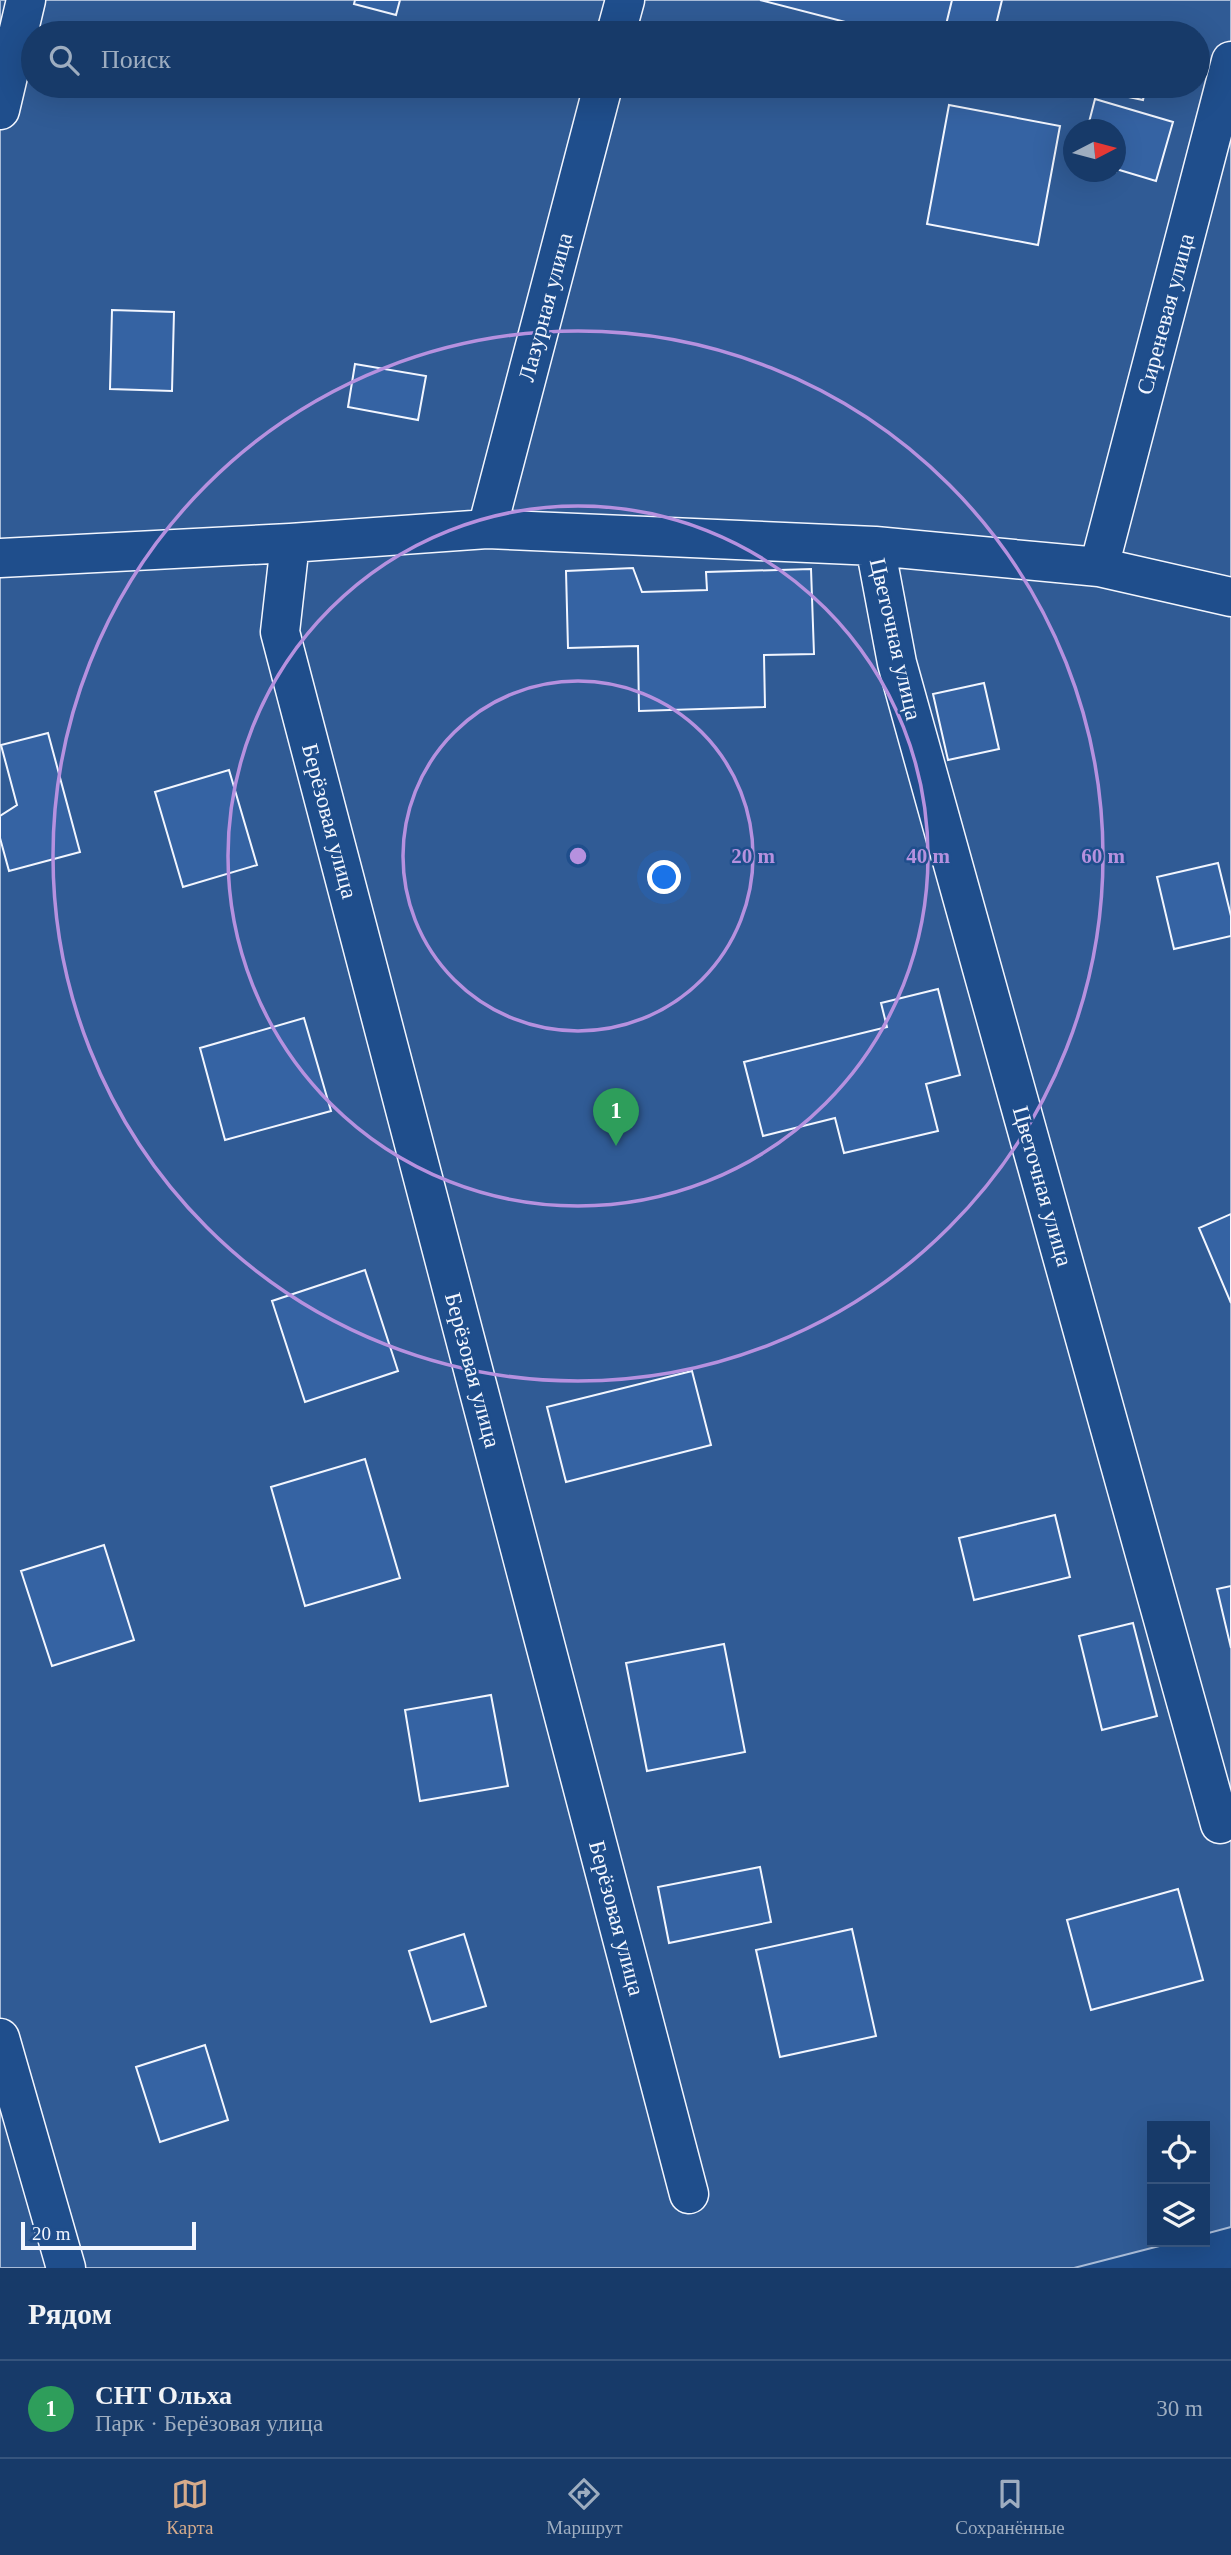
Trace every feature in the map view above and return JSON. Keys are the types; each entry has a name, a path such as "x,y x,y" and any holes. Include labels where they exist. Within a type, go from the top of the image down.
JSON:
{"street":[{"path":"21,21 26,0"},
{"path":"619,21 625,0"},
{"path":"0,110 21,21"},
{"name":"Сиреневая улица","path":"1099,567 1231,61"},
{"name":"Лазурная улица","path":"487,529 600,98"},
{"path":"0,558 290,543 487,529 875,546 1099,567 1231,597"},
{"name":"Берёзовая улица","path":"290,543 281,632 689,2194"},
{"name":"Цветочная улица","path":"875,546 897,663 1220,1824"},
{"path":"0,2038 66,2268"}],"shaded area":[{"path":"0,0 1231,0 1231,2227 1210,2233 1210,2121 1147,2121 1147,2247 1156,2247 1074,2268 0,2268"}],"building":[{"path":"355,0 400,0 396,15 354,4"},
{"path":"760,0 952,0 947,21 841,21"},
{"path":"952,0 1002,0 997,21 947,21"},
{"path":"1095,99 1173,122 1156,181 1126,172 1126,119 1090,119"},
{"path":"949,105 1060,126 1038,245 927,224"},
{"path":"112,310 174,312 172,391 110,389"},
{"path":"355,364 426,376 418,420 348,407"},
{"path":"633,568 642,592 707,590 706,572 811,569 814,654 764,655 765,707 639,711 638,646 568,648 566,571"},
{"path":"984,683 999,749 948,760 933,694"},
{"path":"48,733 80,852 9,871 0,838 0,816 17,805 1,745"},
{"path":"229,770 257,865 183,887 155,792"},
{"path":"1218,863 1231,916 1231,936 1174,949 1157,877"},
{"path":"938,989 960,1075 926,1084 938,1131 844,1153 835,1118 763,1136 744,1062 887,1027 881,1003"},
{"path":"304,1018 331,1111 225,1140 200,1048"},
{"path":"1231,1214 1231,1303 1199,1228"},
{"path":"365,1270 398,1371 305,1402 272,1301"},
{"path":"692,1371 711,1445 566,1482 547,1407"},
{"path":"365,1459 400,1578 305,1606 271,1487"},
{"path":"1055,1515 1070,1577 974,1600 959,1538"},
{"path":"104,1545 134,1640 52,1666 21,1571"},
{"path":"1231,1586 1231,1648 1217,1589"},
{"path":"1133,1623 1157,1716 1102,1730 1079,1636"},
{"path":"724,1644 745,1752 647,1771 626,1663"},
{"path":"491,1695 508,1786 420,1801 405,1710"},
{"path":"760,1867 771,1922 669,1943 658,1887"},
{"path":"1178,1889 1203,1980 1091,2010 1067,1920"},
{"path":"852,1929 876,2036 780,2057 756,1950"},
{"path":"464,1934 486,2006 431,2022 409,1951"},
{"path":"205,2045 228,2120 160,2142 136,2067"}],"place":[{"name":"СНТ Ольха","path":"616,1146"}]}
